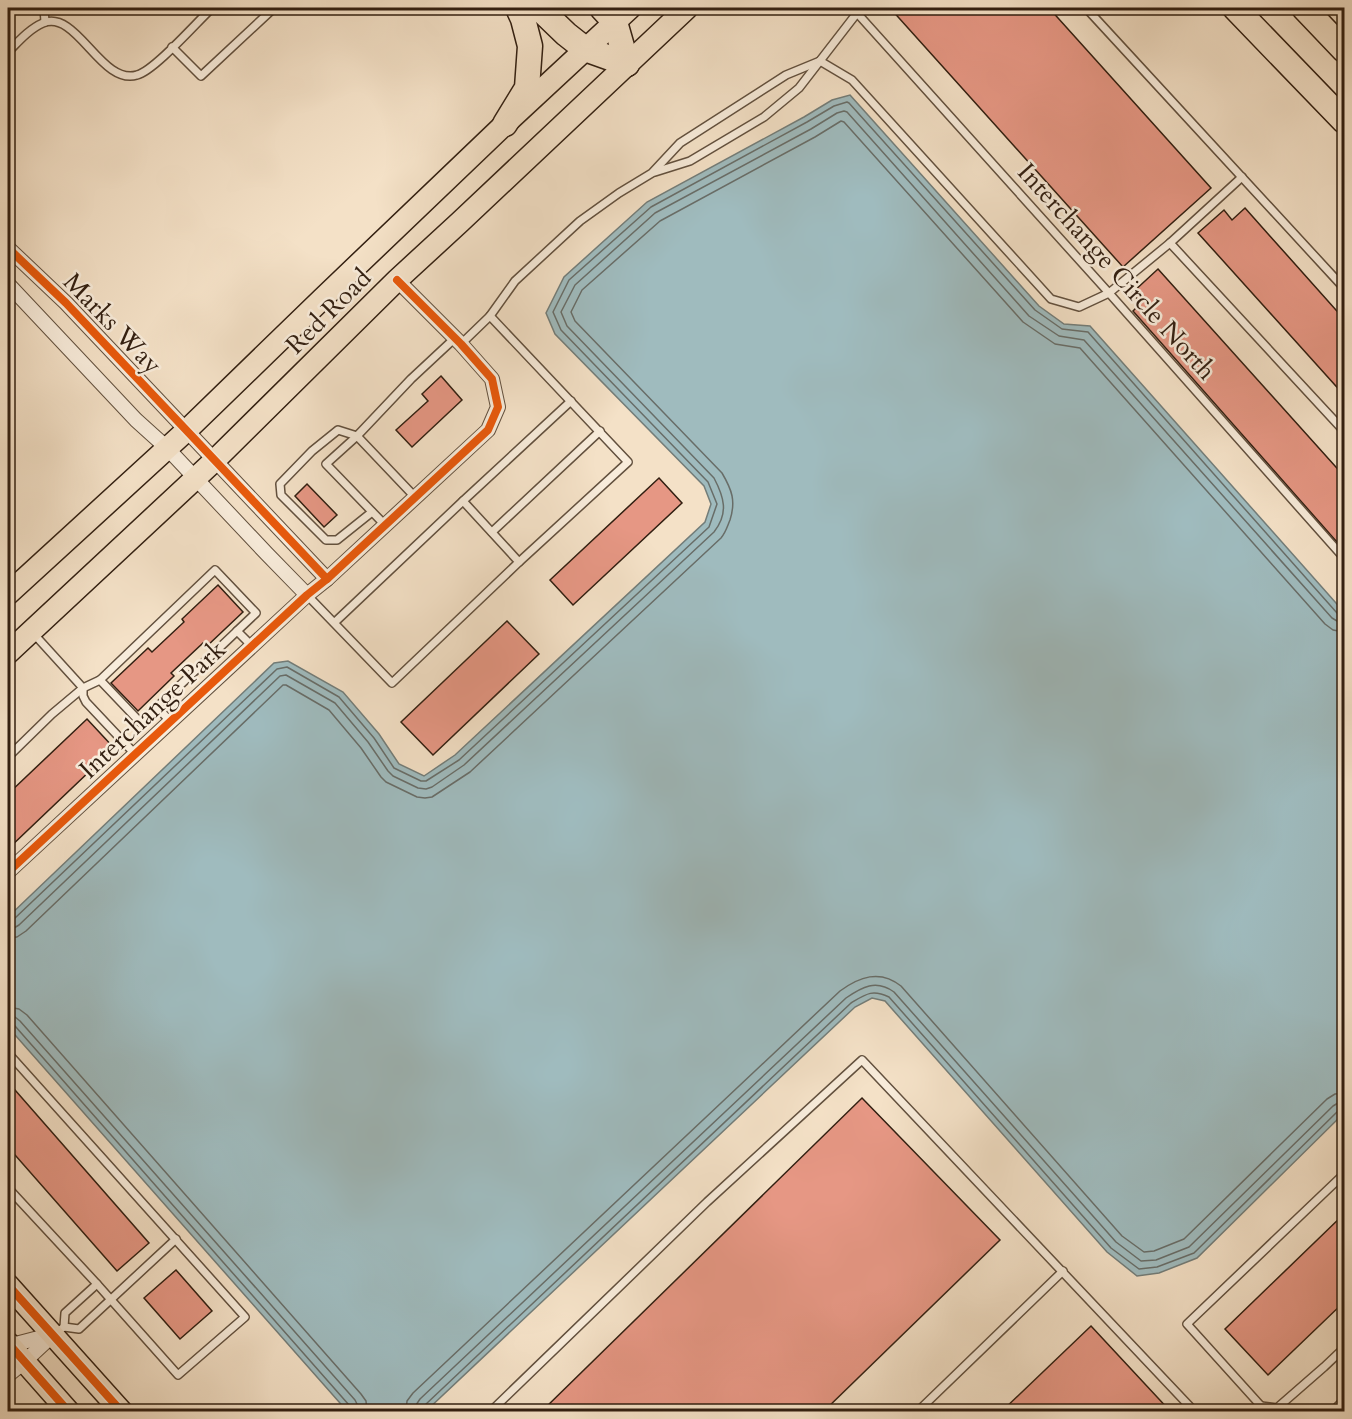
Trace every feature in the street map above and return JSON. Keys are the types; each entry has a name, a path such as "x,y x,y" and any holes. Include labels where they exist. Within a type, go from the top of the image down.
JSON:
{"highway":[{"path":"505,124 527,88 530,46 518,8"},
{"path":"539,8 585,49 627,64"},
{"path":"1235,8 1344,121"},
{"path":"1304,8 1344,50"},
{"path":"616,12 627,64"}],"main road":[{"name":"Red Road","path":"8,653 214,461 397,280 687,8"},
{"name":"Red Road","path":"8,594 186,431 585,49 616,12"},
{"path":"8,1285 58,1331 122,1412"},
{"path":"8,1345 69,1412"}],"street":[{"name":"Marks Way","path":"8,248 66,303 186,431"},
{"name":"Interchange Park","path":"8,872 488,430 498,407 492,379 397,280"},
{"name":"Marks Way","path":"8,284 136,420 167,448"},
{"path":"186,431 327,579"},
{"path":"167,448 307,595"},
{"path":"8,1345 58,1331"},
{"path":"8,1376 58,1331"}],"lane":[{"path":"44,8 45,22"},
{"path":"172,47 201,76 274,8"},
{"path":"384,524 326,464 357,436 411,379 490,316 515,281 580,221 652,173 690,161 764,117 799,88 863,8"},
{"path":"1086,8 1344,288"},
{"path":"8,52 32,29 45,22 55,21 77,35 108,68 118,74 136,76 144,73 172,47 208,9"},
{"name":"Interchange Circle North","path":"857,13 1344,558"},
{"path":"652,173 680,143 786,75 820,61"},
{"path":"820,61 852,80 1051,299 1079,307 1109,293 1170,243 1242,177"},
{"path":"1170,243 1344,431"},
{"path":"307,595 392,682 628,462 490,316"},
{"path":"334,623 571,401"},
{"path":"372,512 337,540 326,540 282,495 280,484 312,451 338,430 357,436 415,497"},
{"path":"492,532 600,431"},
{"path":"464,501 519,562"},
{"path":"8,757 52,714 83,688 100,680 215,570 256,613 141,722 100,680"},
{"path":"31,631 83,688 86,702 135,754"},
{"path":"237,631 252,646"},
{"path":"157,707 170,722"},
{"path":"8,1053 245,1317 178,1375 8,1188"},
{"path":"490,1412 707,1202 862,1060 1195,1412"},
{"path":"1344,1174 1187,1324 1258,1409 1276,1408 1344,1348"},
{"path":"97,1284 65,1312 58,1331 79,1329 176,1239"},
{"path":"917,1412 1062,1271"},
{"path":"1332,1412 1344,1400"}],"water":[{"path":"850,95 1039,306 1064,324 1090,326 1344,612 1344,1113 1197,1258 1159,1273 1137,1276 1107,1252 885,1001 872,998 855,1007 426,1411 347,1411 8,1027 8,917 274,663 288,661 343,692 379,734 399,764 424,776 455,755 705,522 711,504 704,486 555,334 546,313 564,277 647,202 832,100"}],"building":[{"path":"890,8 1049,8 1211,188 1123,267"},
{"path":"1245,208 1344,319 1344,395 1198,233 1224,210 1232,220"},
{"path":"1158,269 1344,476 1344,550 1133,311 1141,303 1132,293"},
{"path":"441,376 462,400 412,447 396,430 428,401 422,394"},
{"path":"659,478 682,503 573,605 550,580"},
{"path":"307,484 337,515 324,527 295,496"},
{"path":"218,585 243,612 207,646 203,643 171,673 174,676 138,711 111,683 148,648 152,652"},
{"path":"507,621 539,654 433,755 401,722"},
{"path":"87,719 114,748 8,849 8,794"},
{"path":"8,1082 149,1243 117,1271 8,1147"},
{"path":"862,1098 1000,1240 823,1412 541,1412"},
{"path":"1344,1214 1344,1302 1268,1375 1225,1329"},
{"path":"176,1270 212,1311 180,1339 144,1298"},
{"path":"1091,1326 1171,1412 1001,1412"}],"cycle path":[{"path":"8,248 66,303 327,579"},
{"path":"8,872 488,430 498,407 492,379 461,344 397,280"},
{"path":"8,1285 122,1412"},
{"path":"8,1343 69,1412"}]}
